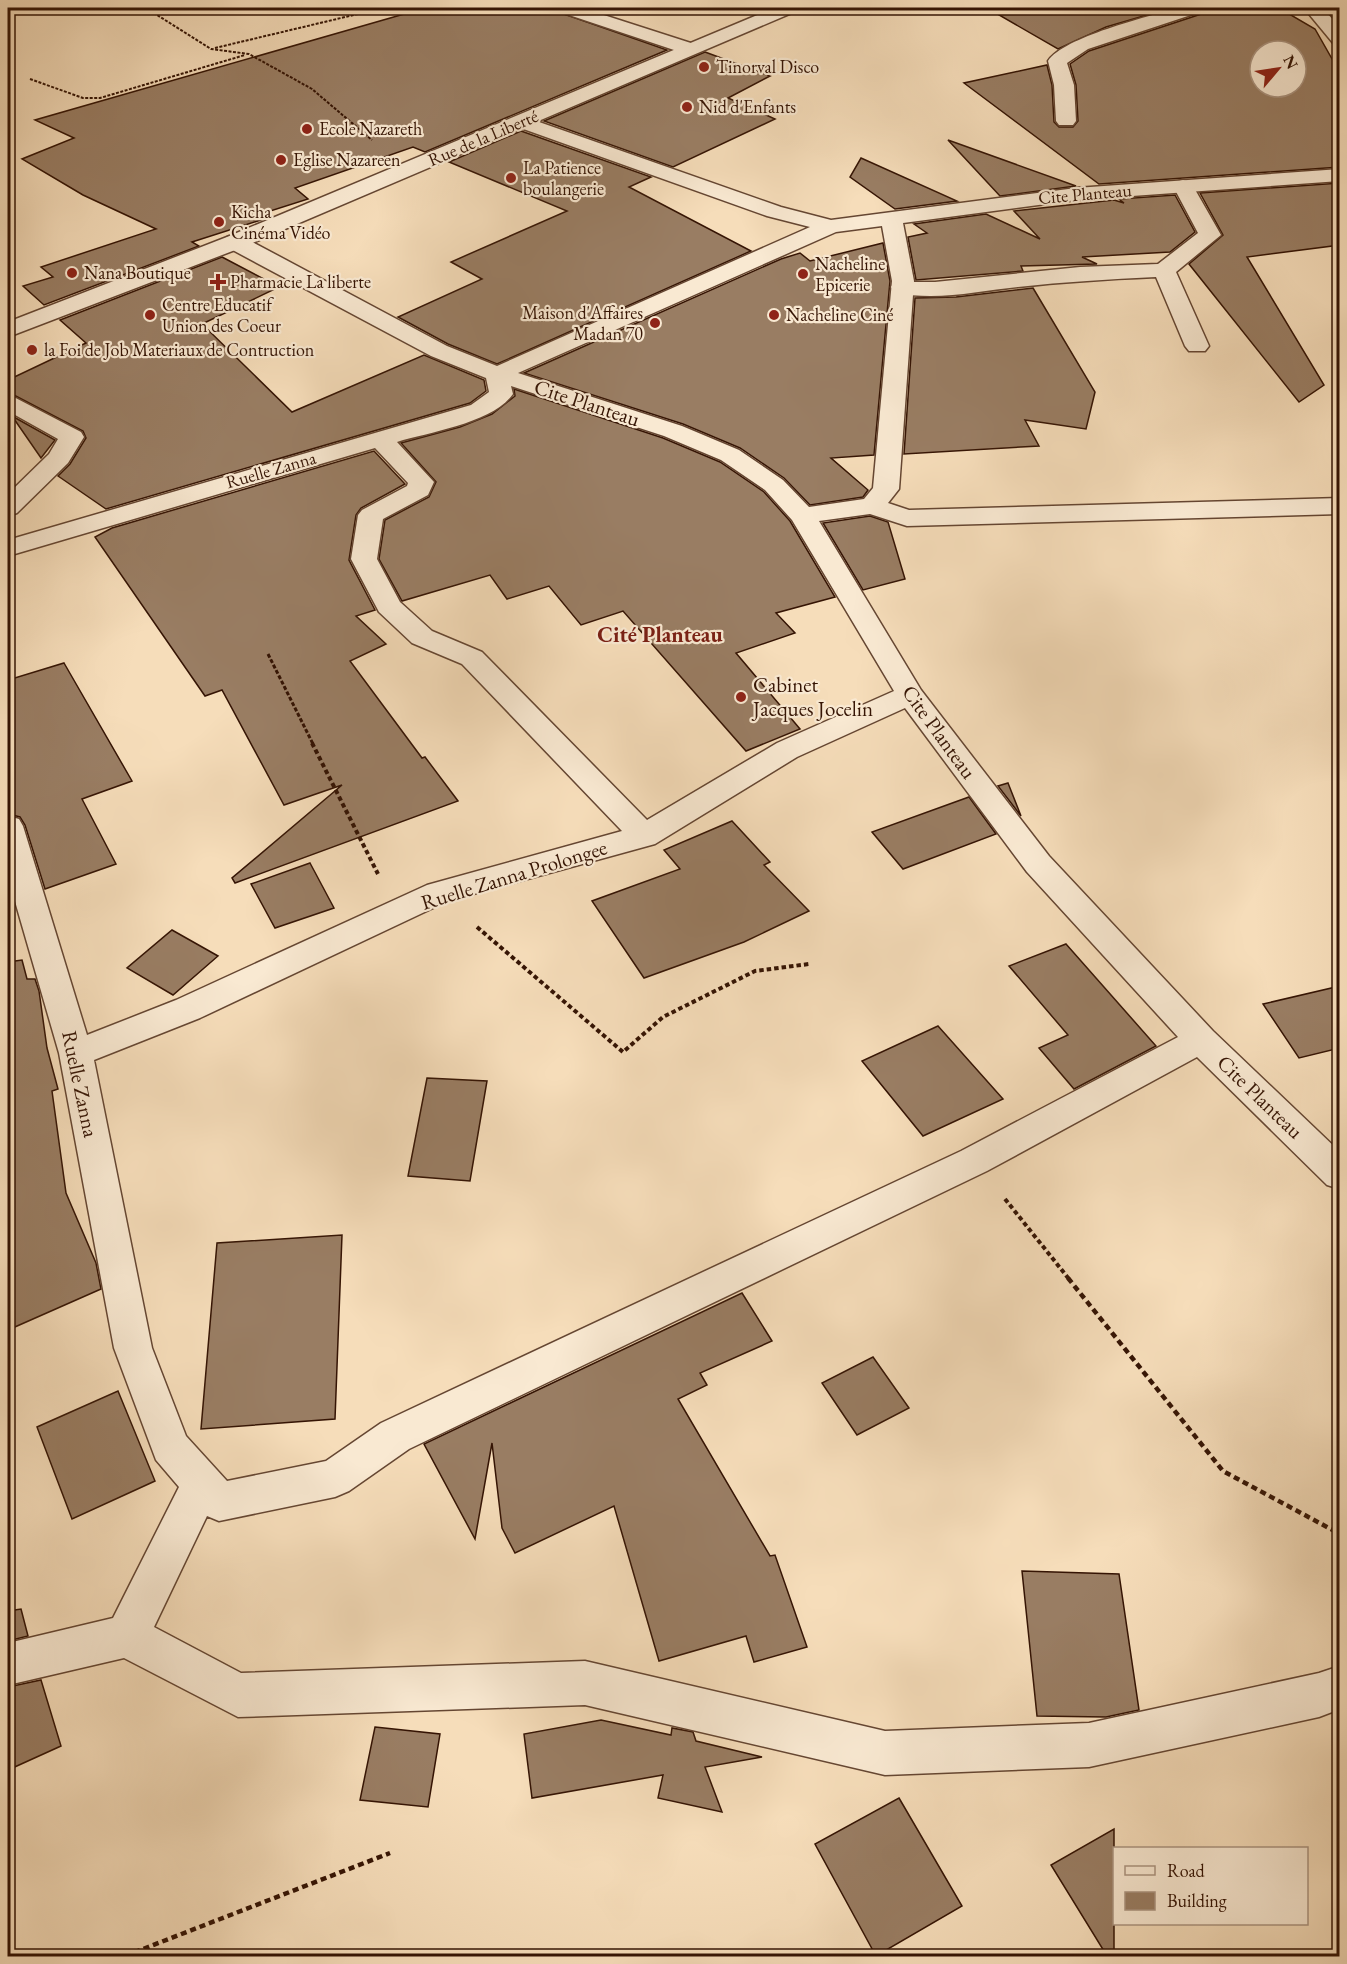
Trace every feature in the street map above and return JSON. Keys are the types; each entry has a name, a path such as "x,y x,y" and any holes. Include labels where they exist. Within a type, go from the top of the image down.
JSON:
{"street":[{"path":"566,8 690,49"},
{"name":"Rue de la Liberté","path":"10,325 235,242 788,8"},
{"path":"1066,121 1064,85 1058,61 1081,45 1194,8"},
{"path":"1313,8 1340,39"},
{"name":"Cite Planteau","path":"522,122 774,212 831,226"},
{"name":"Cite Planteau","path":"497,374 831,226 892,220 960,207 1018,200 1340,175"},
{"path":"902,287 935,289 1080,274 1164,270 1210,235 1183,186"},
{"path":"872,506 886,489 902,287 892,220"},
{"name":"Cite Planteau","path":"235,242 439,351 497,374 673,431 730,455 774,485 803,516 910,695 1038,864 1201,1040 1337,1168"},
{"path":"1164,270 1197,346"},
{"name":"Ruelle Zanna","path":"8,400 72,437 59,458 8,510 13,545 480,410 501,394 497,374"},
{"path":"380,438 421,482 419,490 371,515 364,559 389,606 422,637 472,658 644,836"},
{"path":"803,516 872,506 907,518 1340,506"},
{"name":"Ruelle Zanna Prolongee","path":"76,1053 188,1009 438,893 644,836 787,750 910,695"},
{"name":"Ruelle Zanna","path":"8,825 76,1053 133,1348 170,1447 219,1502 335,1478 395,1436 974,1161"},
{"path":"974,1161 1201,1040"},
{"path":"127,1636 202,1483"},
{"path":"8,1664 127,1636 238,1695 585,1683 885,1753 1089,1745 1318,1695 1340,1687"}],"path":[{"path":"146,8 211,49 249,54 312,89 407,170"},
{"path":"211,49 384,8"},
{"path":"30,79 82,98 100,98 249,54"},
{"path":"268,654 397,912"},
{"path":"438,893 623,1052 663,1017 754,972 809,964"},
{"path":"974,1161 1223,1472 1340,1534"},
{"path":"125,1956 390,1852"}],"building":[{"path":"425,8 547,8 667,50 425,152 413,147 295,188 308,199 267,212 272,216 267,218 192,242 199,246 44,305 23,286 53,277 41,267 156,229 83,195 22,159 74,138 35,120"},
{"path":"987,8 1171,8 1106,27 1058,49"},
{"path":"1205,8 1279,8 1315,29 1340,73 1340,167 1099,184 964,83 1047,65 1052,85 1054,122 1059,127 1073,127 1078,121 1076,85 1070,64 1089,51 1201,14"},
{"path":"705,52 770,76 728,98 775,119 673,167 544,121"},
{"path":"521,131 651,177 629,187 751,251 497,364 448,344 398,317 482,279 451,262 567,211 449,162"},
{"path":"948,140 1076,186 1000,196"},
{"path":"861,158 957,201 895,209 850,177"},
{"path":"1340,183 1340,245 1247,257 1324,385 1299,402 1189,264 1223,235 1200,193"},
{"path":"1175,195 1195,232 1170,252 1082,257 1097,264 1021,266 1023,271 916,280 908,237 927,233 914,224 986,214 1040,239 1014,211 1114,200 1124,203 1119,199"},
{"path":"883,243 890,281 874,455 831,458 868,490 863,497 810,505 784,478 740,448 683,424 524,373 781,259 800,253 810,261"},
{"path":"222,257 279,287 202,324 292,412 424,355 484,380 486,391 470,403 106,509 58,476 70,464 86,438 83,431 8,392 8,380 86,343 60,320"},
{"path":"1033,288 1095,392 1086,429 1025,420 1039,446 904,454 915,298 956,297"},
{"path":"514,389 663,438 720,462 764,492 790,521 835,597 776,613 795,633 736,653 800,729 746,751 623,611 581,625 549,586 507,599 490,575 402,601 379,559 385,520 429,497 436,482 401,443 460,427 492,414 515,396"},
{"path":"12,416 55,440 41,458"},
{"path":"374,451 405,484 361,508 356,515 349,560 375,610 356,616 386,644 350,661 422,758 425,757 458,801 235,883 232,878 342,785 284,805 222,690 205,696 95,537 112,528"},
{"path":"870,516 888,522 905,579 863,590 823,523"},
{"path":"64,663 132,781 82,799 116,864 45,889 25,825 20,817 8,814 8,680"},
{"path":"1008,783 1021,816 998,786"},
{"path":"969,797 996,834 903,869 872,832"},
{"path":"732,821 770,862 764,865 809,911 744,942 644,978 592,901 680,869 664,850"},
{"path":"310,863 334,908 275,928 251,884"},
{"path":"172,930 218,956 173,995 127,968"},
{"path":"1066,944 1156,1046 1074,1089 1039,1048 1068,1035 1009,966"},
{"path":"22,960 27,979 35,979 39,991 47,1048 58,1089 52,1091 66,1193 96,1263 101,1289 8,1330 8,962"},
{"path":"1340,986 1340,1048 1299,1058 1263,1004"},
{"path":"938,1026 1003,1099 923,1136 862,1061"},
{"path":"427,1078 487,1081 470,1181 408,1176"},
{"path":"342,1235 335,1419 201,1429 217,1243"},
{"path":"742,1293 772,1341 700,1373 707,1385 678,1399 770,1556 775,1555 807,1647 754,1662 746,1636 659,1661 614,1506 515,1553 502,1528 492,1443 475,1539 424,1444"},
{"path":"873,1357 909,1408 857,1435 822,1383"},
{"path":"118,1391 155,1481 72,1519 37,1427"},
{"path":"1022,1571 1119,1574 1139,1710 1106,1717 1037,1716"},
{"path":"21,1609 28,1636 8,1641 8,1611"},
{"path":"41,1680 61,1746 8,1770 8,1687"},
{"path":"601,1720 671,1735 672,1728 693,1732 696,1741 762,1757 705,1767 722,1812 658,1798 663,1775 532,1798 524,1734"},
{"path":"375,1727 440,1734 428,1807 360,1800"},
{"path":"899,1798 962,1906 876,1956 815,1844"},
{"path":"1114,1829 1114,1956 1107,1956 1051,1865"}],"place":[{"name":"Tinorval Disco","path":"704,67"},
{"name":"Nid d'Enfants","path":"687,107"},
{"name":"Ecole Nazareth","path":"307,129"},
{"name":"Eglise Nazareen","path":"281,160"},
{"name":"La Patience boulangerie","path":"511,178"},
{"name":"Kicha Cinéma Vidéo","path":"219,222"},
{"name":"Nana Boutique","path":"72,273"},
{"name":"Nacheline Epicerie","path":"803,274"},
{"name":"Pharmacie La liberte","path":"218,282"},
{"name":"Centre Educatif Union des Coeur","path":"150,315"},
{"name":"Nacheline Ciné","path":"774,315"},
{"name":"Maison d'Affaires Madan 70","path":"655,323"},
{"name":"la Foi de Job Materiaux de Contruction","path":"32,350"},
{"name":"Cabinet Jacques Jocelin","path":"741,697"}],"district":[{"name":"Cité Planteau","path":"660,634"}]}
